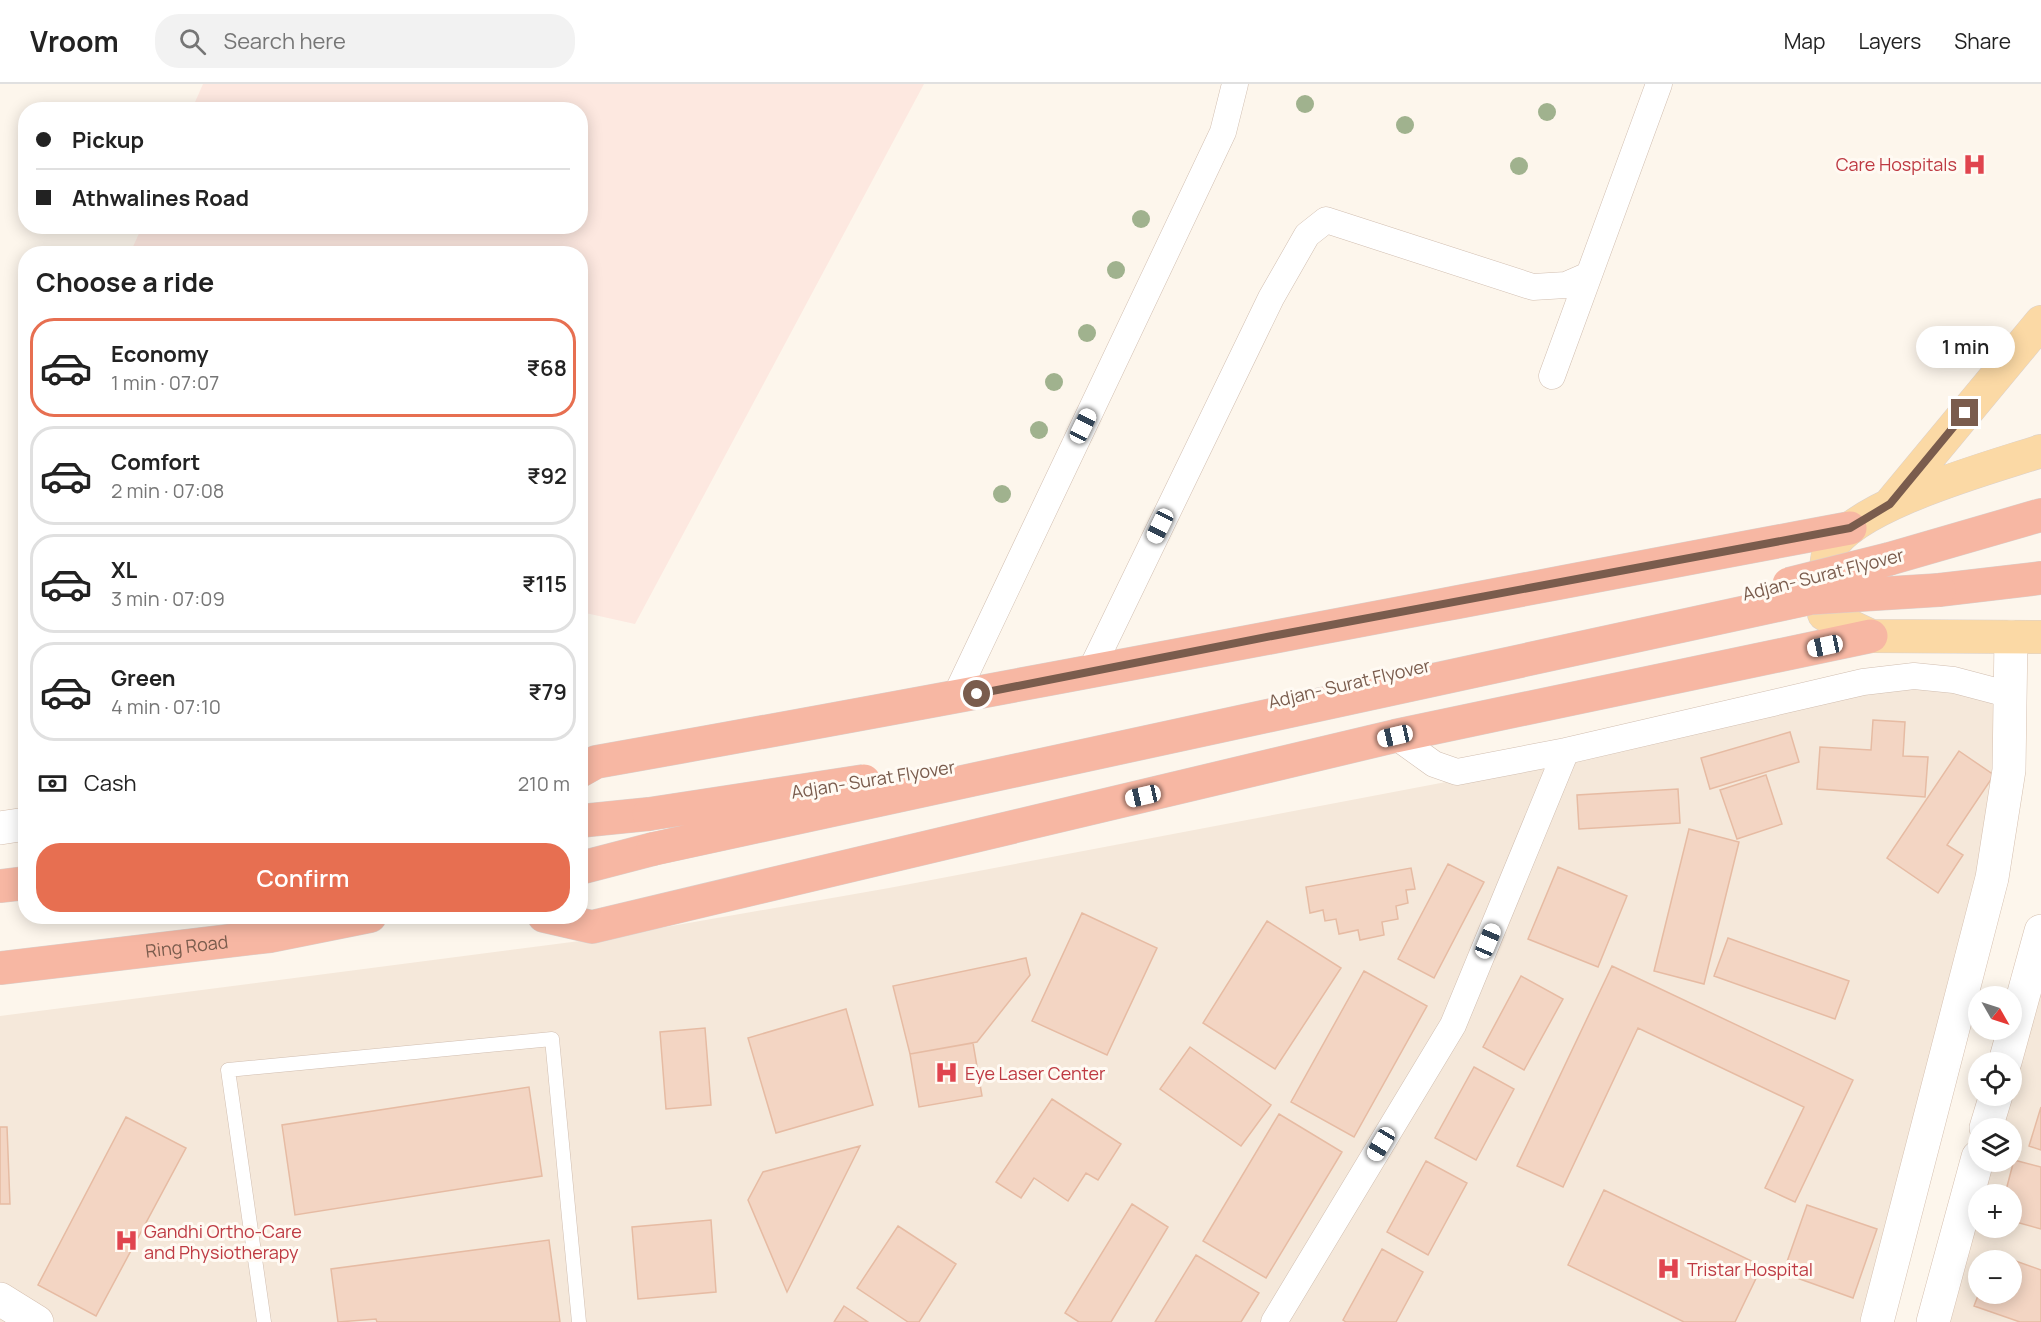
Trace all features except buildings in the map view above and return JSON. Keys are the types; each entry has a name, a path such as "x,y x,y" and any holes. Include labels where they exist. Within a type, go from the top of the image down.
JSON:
{"highway":[{"name":"Adjan- Surat Flyover","path":"588,820 649,814 963,765 1229,710 1810,579 2041,515"},
{"path":"588,766 596,762 954,699 1850,528"},
{"name":"Adjan- Surat Flyover","path":"588,866 653,849 1811,598 1939,590 2041,578"},
{"path":"579,924 592,927 1395,736 1871,636"},
{"path":"0,886 18,884"},
{"name":"Ring Road","path":"0,969 270,936 330,924"},
{"path":"0,980 32,965"}],"main road":[{"path":"1890,504 2041,322"},
{"path":"1877,1322 1992,878 2009,770 2011,695 2026,637 1871,636 1824,614 1828,552 1850,528 1890,504 2041,451"},
{"path":"0,828 18,825"},
{"path":"2008,1052 2041,931"},
{"path":"1933,1322 1974,1172"},
{"path":"0,1299 37,1322"}],"street":[{"path":"954,699 1223,132 1235,84"},
{"path":"1552,376 1659,84"},
{"path":"1090,672 1270,298 1306,235 1326,220 1533,286 1566,285 1589,275"},
{"path":"1395,736 1434,764 1456,772 1566,751 1873,681 1914,676 1954,680 2011,695"},
{"path":"1274,1322 1453,1025 1566,751"}],"lane":[{"path":"264,1322 228,1070 552,1039 579,1322"}],"shaded area":[{"path":"203,84 924,84 635,624 588,614 588,246 133,246 139,234 588,234 588,102 195,102"},
{"path":"1911,688 2008,696 2006,768 1866,1322 0,1322 0,1016 603,938 889,888 1546,763 1864,691"},
{"path":"2041,971 2041,1322 1943,1322 1968,1231 1968,1238 2022,1238 2022,1184 1982,1184 1985,1172 2022,1172 2022,1118 2002,1118 2007,1106 2022,1106 2022,1052 2019,1052"}],"place":[{"name":"Care Hospitals","path":"1975,164"},
{"name":"Eye Laser Center","path":"947,1073"},
{"name":"Gandhi Ortho-Care and Physiotherapy","path":"126,1241"},
{"name":"Tristar Hospital","path":"1669,1269"}],"route":[{"path":"977,694 1272,636 1850,528 1890,504 1965,413"}]}
